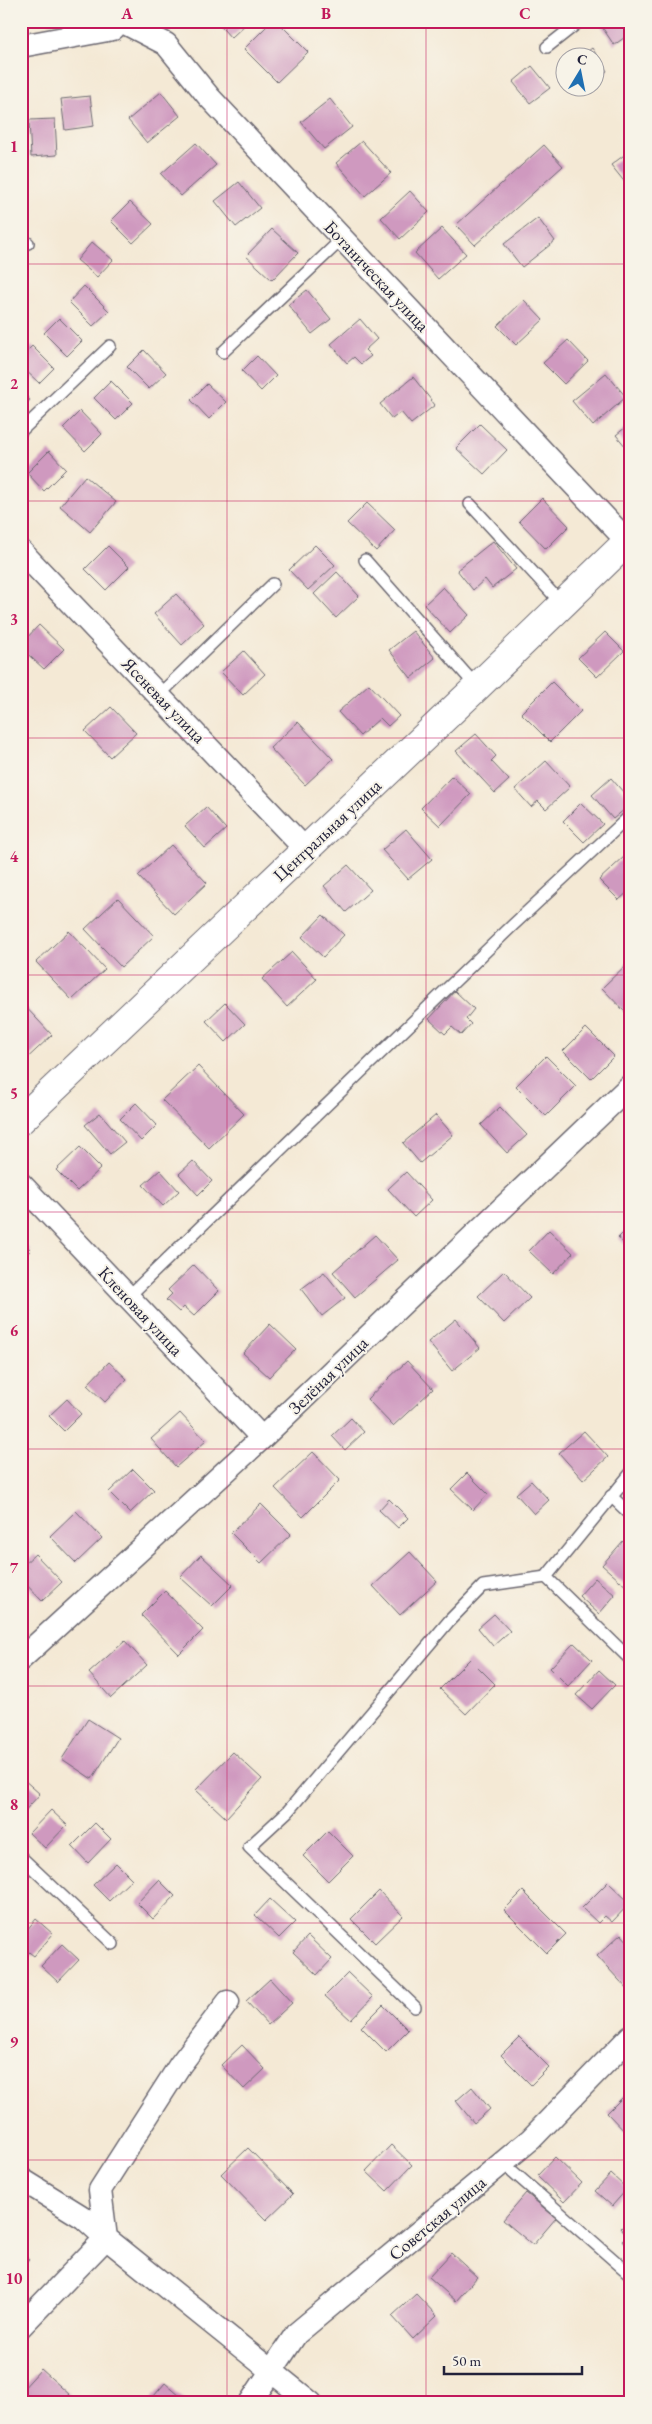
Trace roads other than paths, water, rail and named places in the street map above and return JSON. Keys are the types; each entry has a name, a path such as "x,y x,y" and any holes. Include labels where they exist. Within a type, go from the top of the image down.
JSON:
{"street":[{"name":"Ботаническая улица","path":"21,46 113,29 120,21 166,44 209,97 629,539"},
{"name":"Центральная улица","path":"21,1120 477,687 629,539"},
{"name":"Ясеневая улица","path":"21,551 306,850"},
{"name":"Зелёная улица","path":"21,1660 262,1438 631,1085"},
{"name":"Кленовая улица","path":"21,1184 262,1438"},
{"path":"106,2238 100,2190 180,2065 228,2002"},
{"name":"Советская улица","path":"250,2403 296,2334 531,2140 631,2036"},
{"path":"21,2180 84,2218 106,2238 310,2403"},
{"path":"21,2326 106,2238"}],"lane":[{"path":"547,47 580,21"},
{"path":"223,352 342,239"},
{"path":"21,432 110,346"},
{"path":"470,504 562,604"},
{"path":"365,560 477,687"},
{"path":"159,695 273,584"},
{"path":"128,1297 513,925 631,815"},
{"path":"415,2007 249,1847 288,1812 449,1620 483,1586 546,1577 631,1473"},
{"path":"611,1496 631,1514"},
{"path":"546,1577 631,1660"},
{"path":"21,1857 113,1944"},
{"path":"503,2163 631,2275"}]}
